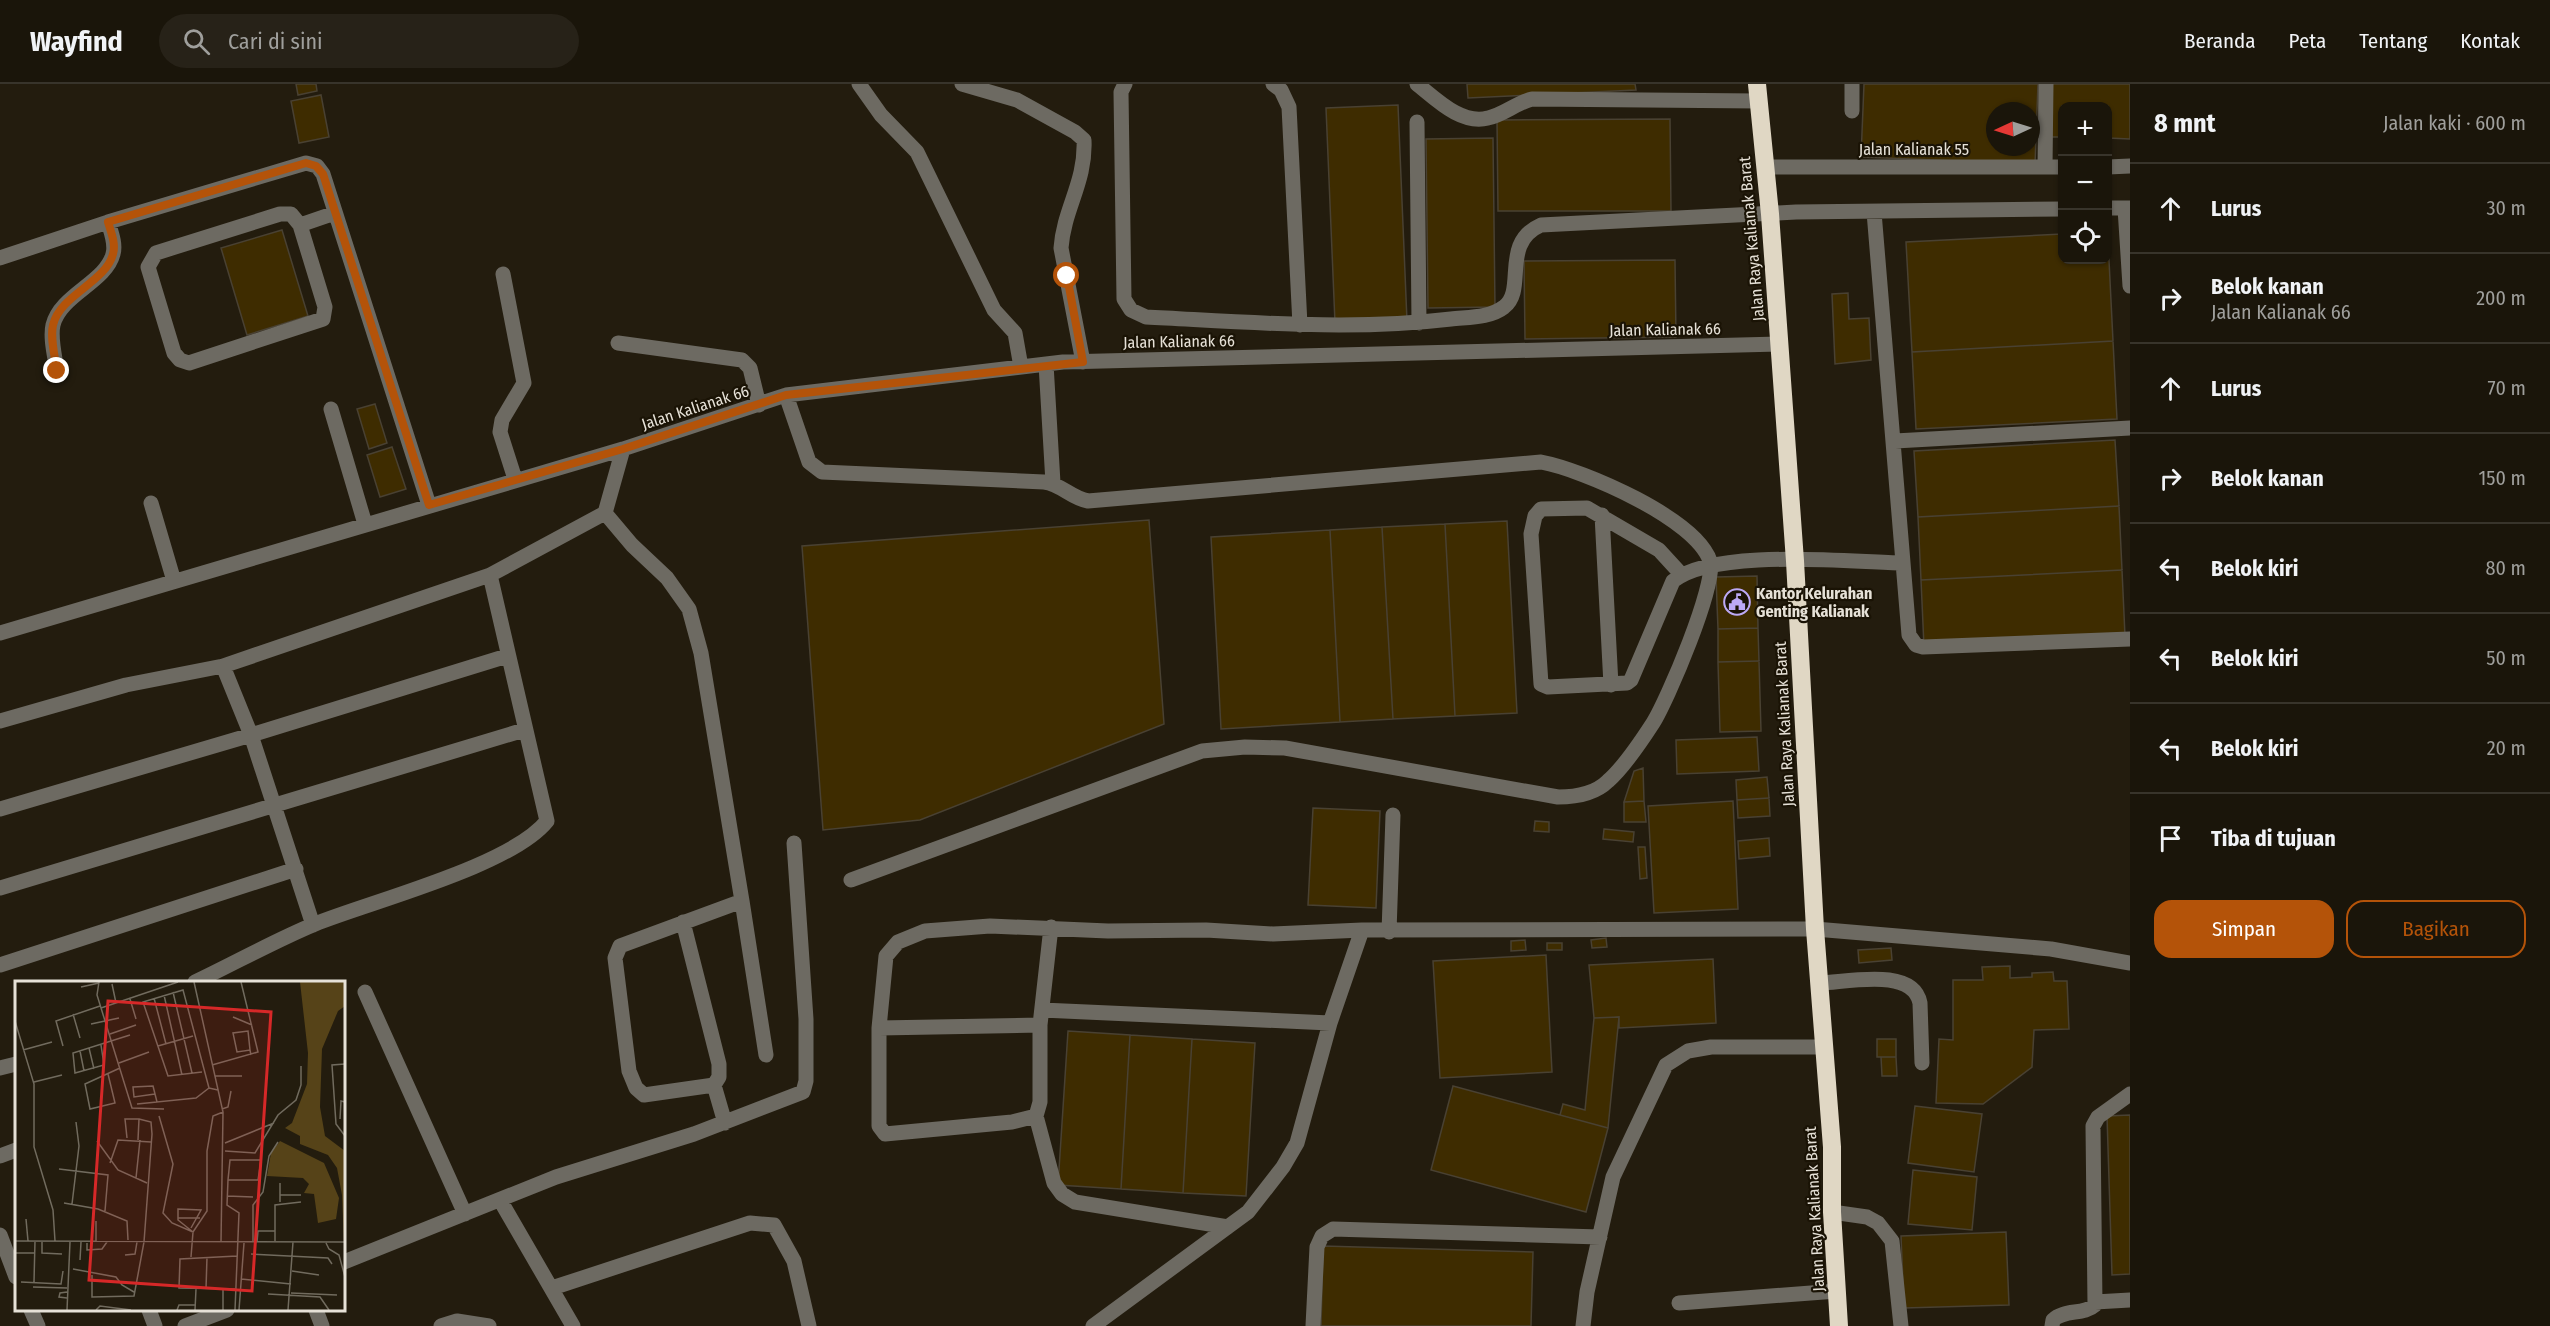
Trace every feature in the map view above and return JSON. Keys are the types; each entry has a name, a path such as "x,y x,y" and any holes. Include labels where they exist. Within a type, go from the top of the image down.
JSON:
{"highway":[{"name":"Jalan Raya Kalianak Barat","path":"1757,93 1770,214 1795,561 1815,929 1832,1147 1832,1212 1839,1326"}],"lane":[{"path":"859,84 880,115 917,152 994,310 1015,333 1021,367"},
{"path":"962,84 1017,100 1075,132 1084,140 1084,169 1062,229 1060,248 1083,362"},
{"path":"1125,84 1121,92 1126,304 1131,310 1146,317 1300,325 1419,322 1487,315 1505,307 1511,297 1520,243 1530,230 1541,225 1770,214 2058,209"},
{"path":"1273,84 1281,90 1289,107 1300,325"},
{"path":"1417,84 1452,111 1474,118 1488,119 1511,106 1532,99 1757,93"},
{"path":"1852,84 1852,111"},
{"path":"2045,167 2046,84"},
{"path":"1417,122 1419,322"},
{"path":"0,258 108,222 306,163 316,166 323,174 429,505"},
{"path":"2112,166 2130,166"},
{"name":"Jalan Kalianak 55","path":"1766,167 2058,167"},
{"path":"2112,208 2128,208 2130,286"},
{"path":"1874,212 1895,441 1909,635 1920,647 2130,639"},
{"path":"300,225 335,213"},
{"path":"280,214 291,214 300,225 325,307 323,319 189,363 180,360 174,353 148,267 156,253 280,214"},
{"path":"57,371 52,326 63,307 108,266 113,254 114,243 108,222"},
{"path":"502,274 524,383 502,420 500,432 515,479"},
{"path":"618,344 742,360 750,369 759,405"},
{"name":"Jalan Kalianak 66","path":"0,633 592,456 623,449 786,395 1046,364 1083,362 1779,344"},
{"path":"1046,364 1053,483"},
{"path":"786,395 809,462 822,472 1053,483 1073,496 1088,501 1541,462 1562,466 1594,477 1681,526 1704,547 1711,564 1707,597 1654,723 1608,782 1580,797 1557,797 1285,748 1245,747 1202,751 851,880"},
{"path":"331,409 365,524"},
{"path":"1895,441 2130,428"},
{"path":"0,721 126,685 224,666 490,575 605,513 623,449"},
{"path":"151,502 174,581"},
{"path":"1681,574 1659,550 1602,515 1579,507 1541,509 1534,516 1531,534 1541,684 1548,687 1611,686 1625,684 1631,680 1673,581 1681,574 1711,564 1740,560 1902,562"},
{"path":"605,513 632,545 667,578 689,609 701,653 766,1055"},
{"path":"1602,515 1611,686"},
{"path":"197,981 313,925 489,860 536,835 547,821 545,802 524,730 507,656 500,612 490,575"},
{"path":"0,809 507,656"},
{"path":"224,666 251,735 313,925"},
{"path":"0,888 524,730"},
{"path":"1389,932 1393,815"},
{"path":"345,1262 556,1177 725,1124 803,1092 806,1081 806,1019 795,843"},
{"path":"0,965 296,869"},
{"path":"714,1085 644,1095 636,1088 629,1071 615,958 620,946 742,900"},
{"path":"683,922 719,1064 719,1077 714,1085 725,1124"},
{"path":"1036,1116 1012,1122 885,1134 879,1126 879,1028 886,956 898,942 925,932 990,926 1051,927 1107,932 1206,930 1273,934 1362,930 1389,932 1815,929 2051,949 2130,963"},
{"path":"1051,927 1041,1017 1040,1102 1036,1116 1054,1183 1062,1194 1075,1202 1228,1227"},
{"path":"1093,1326 1248,1212 1266,1191 1297,1143 1330,1023 1362,930"},
{"path":"1820,983 1896,980 1912,987 1920,1003 1922,1063"},
{"path":"365,992 465,1214"},
{"path":"879,1028 1041,1017 1330,1023"},
{"path":"1583,1326 1587,1292 1613,1177 1666,1065 1688,1051 1711,1047 1824,1047"},
{"path":"0,1068 15,1064"},
{"path":"2052,1326 2053,1320 2058,1316 2093,1308 2095,1302 2093,1126 2098,1117 2130,1094"},
{"path":"0,1156 15,1150"},
{"path":"500,1200 573,1326"},
{"path":"1832,1212 1867,1217 1878,1223 1892,1241 1901,1326"},
{"path":"552,1288 750,1223 774,1225 794,1261 809,1326"},
{"path":"1313,1326 1317,1248 1322,1236 1332,1229 1600,1238"},
{"path":"0,1235 9,1269"},
{"path":"1679,1304 1837,1291"},
{"path":"2095,1302 2130,1300"},
{"path":"31,1311 38,1326"},
{"path":"149,1311 155,1326"},
{"path":"185,1326 223,1311"},
{"path":"316,1311 322,1326"},
{"path":"441,1326 457,1321 489,1326"}],"building":[{"path":"296,84 316,84 317,91 298,95"},
{"path":"1467,84 1635,84 1636,90 1468,98"},
{"path":"1864,84 2038,84 2037,102 1986,102 1986,156 2035,156 2035,164 1861,157"},
{"path":"2050,84 2130,84 2130,139 2112,138 2112,102 2058,102 2058,137 2049,137"},
{"path":"321,95 329,137 299,143 291,101"},
{"path":"1398,105 1407,321 1335,323 1326,108"},
{"path":"1670,119 1671,211 1498,211 1497,120"},
{"path":"1493,138 1495,307 1428,308 1426,139"},
{"path":"282,230 308,316 247,335 221,248"},
{"path":"2058,234 2058,264 2109,264 2113,341 1912,352 1906,242"},
{"path":"1675,260 1676,337 1525,339 1524,261"},
{"path":"1848,293 1849,319 1869,318 1871,360 1835,364 1832,294"},
{"path":"2113,341 2117,419 1916,429 1912,352"},
{"path":"375,404 387,443 369,449 357,409"},
{"path":"2115,440 2119,506 1918,517 1914,451"},
{"path":"392,447 406,489 380,497 367,455"},
{"path":"2119,506 2122,570 1921,580 1918,517"},
{"path":"1149,520 1164,724 920,820 823,830 802,546"},
{"path":"1507,521 1517,713 1455,716 1445,524"},
{"path":"1445,524 1455,716 1393,719 1382,527"},
{"path":"1382,527 1393,719 1340,722 1330,530"},
{"path":"1330,530 1340,722 1221,729 1211,537"},
{"path":"2122,570 2125,636 1924,647 1921,580"},
{"name":"Kantor Kelurahan Genting Kalianak","path":"1757,576 1758,628 1718,629 1716,577"},
{"path":"1758,628 1759,661 1718,662 1718,629"},
{"path":"1759,661 1761,731 1720,732 1718,662"},
{"path":"1757,737 1759,771 1677,774 1676,740"},
{"path":"1643,768 1644,801 1624,802 1634,771"},
{"path":"1767,777 1769,798 1737,800 1736,780"},
{"path":"1769,798 1770,816 1738,818 1737,800"},
{"path":"1644,801 1646,822 1624,822 1624,802"},
{"path":"1733,801 1738,909 1654,913 1648,806"},
{"path":"1313,808 1380,811 1376,908 1308,905"},
{"path":"1535,821 1549,822 1549,832 1534,831"},
{"path":"1604,829 1634,832 1633,842 1603,839"},
{"path":"1769,838 1770,856 1739,859 1738,841"},
{"path":"1638,847 1645,847 1647,878 1640,879"},
{"path":"1606,938 1607,947 1592,948 1591,940"},
{"path":"1525,940 1526,950 1511,951 1511,941"},
{"path":"1547,943 1562,943 1562,950 1547,950"},
{"path":"1891,948 1892,960 1859,963 1858,950"},
{"path":"1546,955 1552,1072 1440,1078 1433,961"},
{"path":"1713,959 1716,1023 1619,1028 1619,1017 1594,1018 1589,965"},
{"path":"2010,966 2010,978 2032,977 2032,973 2053,972 2054,981 2067,981 2069,1029 2034,1030 2032,1067 1983,1104 1936,1103 1939,1039 1953,1040 1953,980 1983,980 1982,967"},
{"path":"1619,1017 1608,1128 1560,1115 1563,1104 1585,1110 1594,1018"},
{"path":"1068,1031 1130,1035 1121,1189 1058,1185"},
{"path":"1130,1035 1192,1039 1183,1193 1121,1189"},
{"path":"1192,1039 1255,1043 1246,1196 1183,1193"},
{"path":"1877,1039 1896,1039 1896,1057 1877,1057"},
{"path":"1881,1057 1896,1057 1897,1076 1882,1076"},
{"path":"1453,1086 1608,1128 1586,1212 1431,1170"},
{"path":"1915,1106 1982,1114 1974,1172 1908,1163"},
{"path":"2130,1115 2130,1274 2112,1275 2107,1116"},
{"path":"1913,1170 1977,1177 1972,1230 1908,1224"},
{"path":"2006,1232 2009,1305 1904,1308 1901,1236"},
{"path":"1323,1246 1533,1252 1531,1326 1321,1326"}],"place":[{"name":"Kantor Kelurahan Genting Kalianak","path":"1737,602"}],"route":[{"path":"57,371 52,326 63,307 108,266 113,254 114,243 108,222 306,163 316,166 323,174 429,505 592,456 623,449 786,395 1064,362 1083,362 1067,276"}]}
